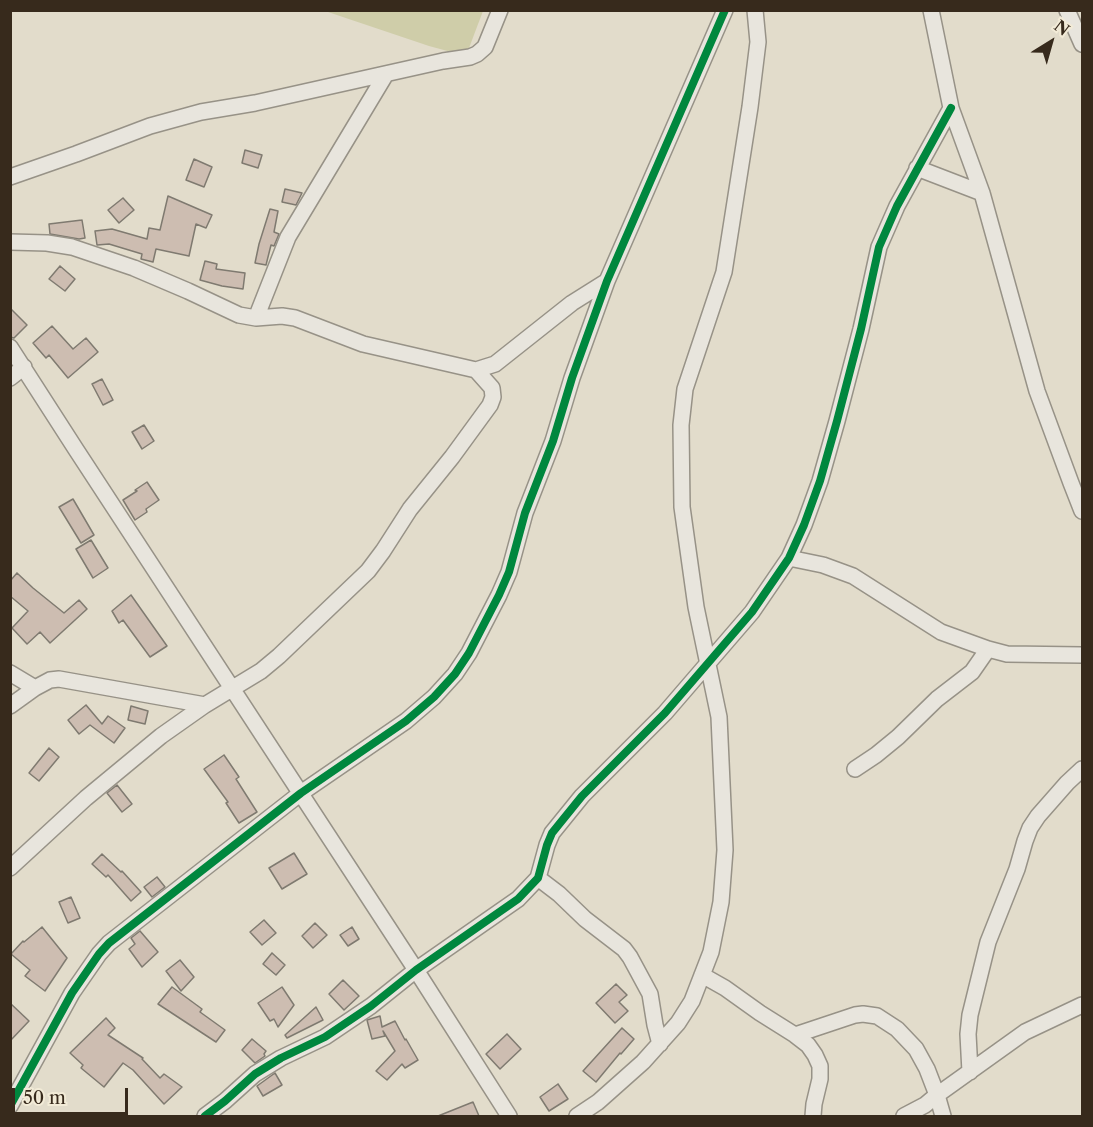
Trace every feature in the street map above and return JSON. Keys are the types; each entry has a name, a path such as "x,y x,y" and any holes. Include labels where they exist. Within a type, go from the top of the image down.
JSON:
{"street":[{"path":"10,177 160,123 201,112 255,103 442,61 470,57 485,47 500,10"},
{"path":"10,1106 72,993 109,943 301,794 406,721 434,697 455,674 469,653 509,572 525,513 553,441 572,378 607,281 724,10"},
{"path":"577,1116 598,1102 643,1062 678,1023 692,1001 711,952 721,902 725,850 719,717 696,607 682,507 681,425 685,389 724,272 758,42 755,10"},
{"path":"931,10 951,108 982,193 1037,391 1083,511"},
{"path":"1067,10 1083,44"},
{"path":"255,318 288,237 386,74"},
{"path":"205,1116 255,1074 281,1058 325,1038 371,1006 416,970 518,899 538,878 552,833 582,796 665,713 752,612 789,558 804,525 820,481 861,330 879,247 897,206 951,108"},
{"path":"917,168 982,193"},
{"path":"10,242 47,243 72,247 134,268 239,315 255,318 282,316 296,318 363,344 476,370 495,364 572,303 607,281"},
{"path":"10,347 509,1116"},
{"path":"10,378 24,367"},
{"path":"10,868 86,798 161,736 205,705 261,671 368,571 421,493 452,458 490,405 493,397 492,388 476,370"},
{"path":"789,558 823,565 853,576 941,632 988,649 1007,654 1083,655"},
{"path":"855,769 898,737 942,694 972,672 988,649"},
{"path":"10,673 35,688"},
{"path":"10,706 35,688 50,680 59,679 205,705"},
{"path":"970,1072 968,1034 970,1015 988,942 1025,841 1038,816 1067,783 1083,769"},
{"path":"538,878 624,949 630,957 650,994 660,1044"},
{"path":"702,975 725,988 808,1045 820,1066 820,1079 813,1116"},
{"path":"904,1116 924,1105 1025,1032 1083,1005"},
{"path":"795,1035 855,1015 877,1016 897,1029 916,1049 937,1095 943,1116"}],"shaded area":[{"path":"325,11 483,11 466,56"}],"building":[{"path":"245,150 262,155 258,168 242,163"},
{"path":"194,159 212,167 204,187 186,180"},
{"path":"285,189 302,193 296,205 282,202"},
{"path":"168,196 212,215 206,228 196,224 189,256 156,249 153,262 141,259 142,254 109,244 97,245 95,231 112,229 147,239 149,228 160,230"},
{"path":"123,198 134,210 119,223 108,210"},
{"path":"270,209 278,211 274,232 279,234 274,246 271,245 266,265 255,263"},
{"path":"82,220 85,238 50,234 49,224"},
{"path":"205,261 217,264 216,269 245,273 243,289 200,280"},
{"path":"60,266 75,279 65,291 49,279"},
{"path":"10,308 27,325 14,338 10,337"},
{"path":"52,326 73,349 86,338 98,352 68,378 49,355 46,358 33,343"},
{"path":"102,379 113,400 103,405 92,384"},
{"path":"144,425 154,441 142,449 132,432"},
{"path":"147,482 159,500 135,520 123,500"},
{"path":"73,499 94,535 81,543 59,507"},
{"path":"91,540 108,568 93,578 76,549"},
{"path":"17,573 64,613 79,600 87,609 50,643 40,632 27,644 12,628 28,611 10,596 10,581"},
{"path":"131,595 167,646 150,657 123,620 119,623 112,611"},
{"path":"86,705 102,724 108,716 125,728 114,743 90,725 79,734 68,720"},
{"path":"131,706 148,711 145,724 128,720"},
{"path":"49,748 59,757 39,781 29,773"},
{"path":"224,755 239,777 236,779 257,812 239,823 226,803 228,802 204,769"},
{"path":"117,785 132,804 122,812 107,793"},
{"path":"294,853 307,874 282,889 269,868"},
{"path":"102,854 141,892 131,901 108,875 106,877 92,864"},
{"path":"157,877 165,887 152,897 144,887"},
{"path":"71,897 80,918 68,923 59,902"},
{"path":"264,920 276,933 262,945 250,932"},
{"path":"315,923 327,935 313,948 302,936"},
{"path":"42,927 67,958 45,991 25,976 30,970 11,954 23,941"},
{"path":"352,927 359,939 348,946 340,935"},
{"path":"140,931 158,952 142,967 129,949 135,944 131,938"},
{"path":"272,953 285,965 276,975 263,964"},
{"path":"180,960 194,977 181,991 166,971"},
{"path":"343,980 359,996 344,1010 329,994"},
{"path":"616,984 627,995 619,1002 628,1011 615,1023 596,1003"},
{"path":"172,987 202,1009 200,1012 225,1030 216,1042 158,1004"},
{"path":"282,987 294,1005 278,1027 274,1019 270,1021 258,1003"},
{"path":"10,1003 29,1021 10,1041"},
{"path":"316,1007 323,1020 287,1038 285,1035"},
{"path":"380,1016 382,1027 395,1021 418,1060 405,1068 402,1064 387,1080 376,1071 395,1051 383,1031 385,1036 372,1039 367,1020"},
{"path":"106,1018 115,1028 108,1035 143,1058 160,1078 164,1074 182,1087 164,1104 133,1070 123,1063 104,1087 81,1068 83,1065 70,1053"},
{"path":"622,1028 634,1039 596,1082 583,1071"},
{"path":"507,1034 521,1049 500,1069 486,1054"},
{"path":"252,1039 266,1051 265,1056 255,1063 242,1050"},
{"path":"275,1073 282,1085 263,1096 257,1086"},
{"path":"558,1084 568,1099 549,1111 540,1097"},
{"path":"473,1102 479,1116 438,1116"}],"cycle path":[{"path":"10,1106 72,993 109,943 301,793 406,721 434,697 455,674 469,653 509,572 525,513 553,441 572,378 607,281 725,10"},
{"path":"205,1116 255,1074 281,1058 325,1037 518,899 538,878 552,833 582,796 665,713 752,612 789,558 804,525 820,481 837,421 879,247 897,206 951,108"}]}
